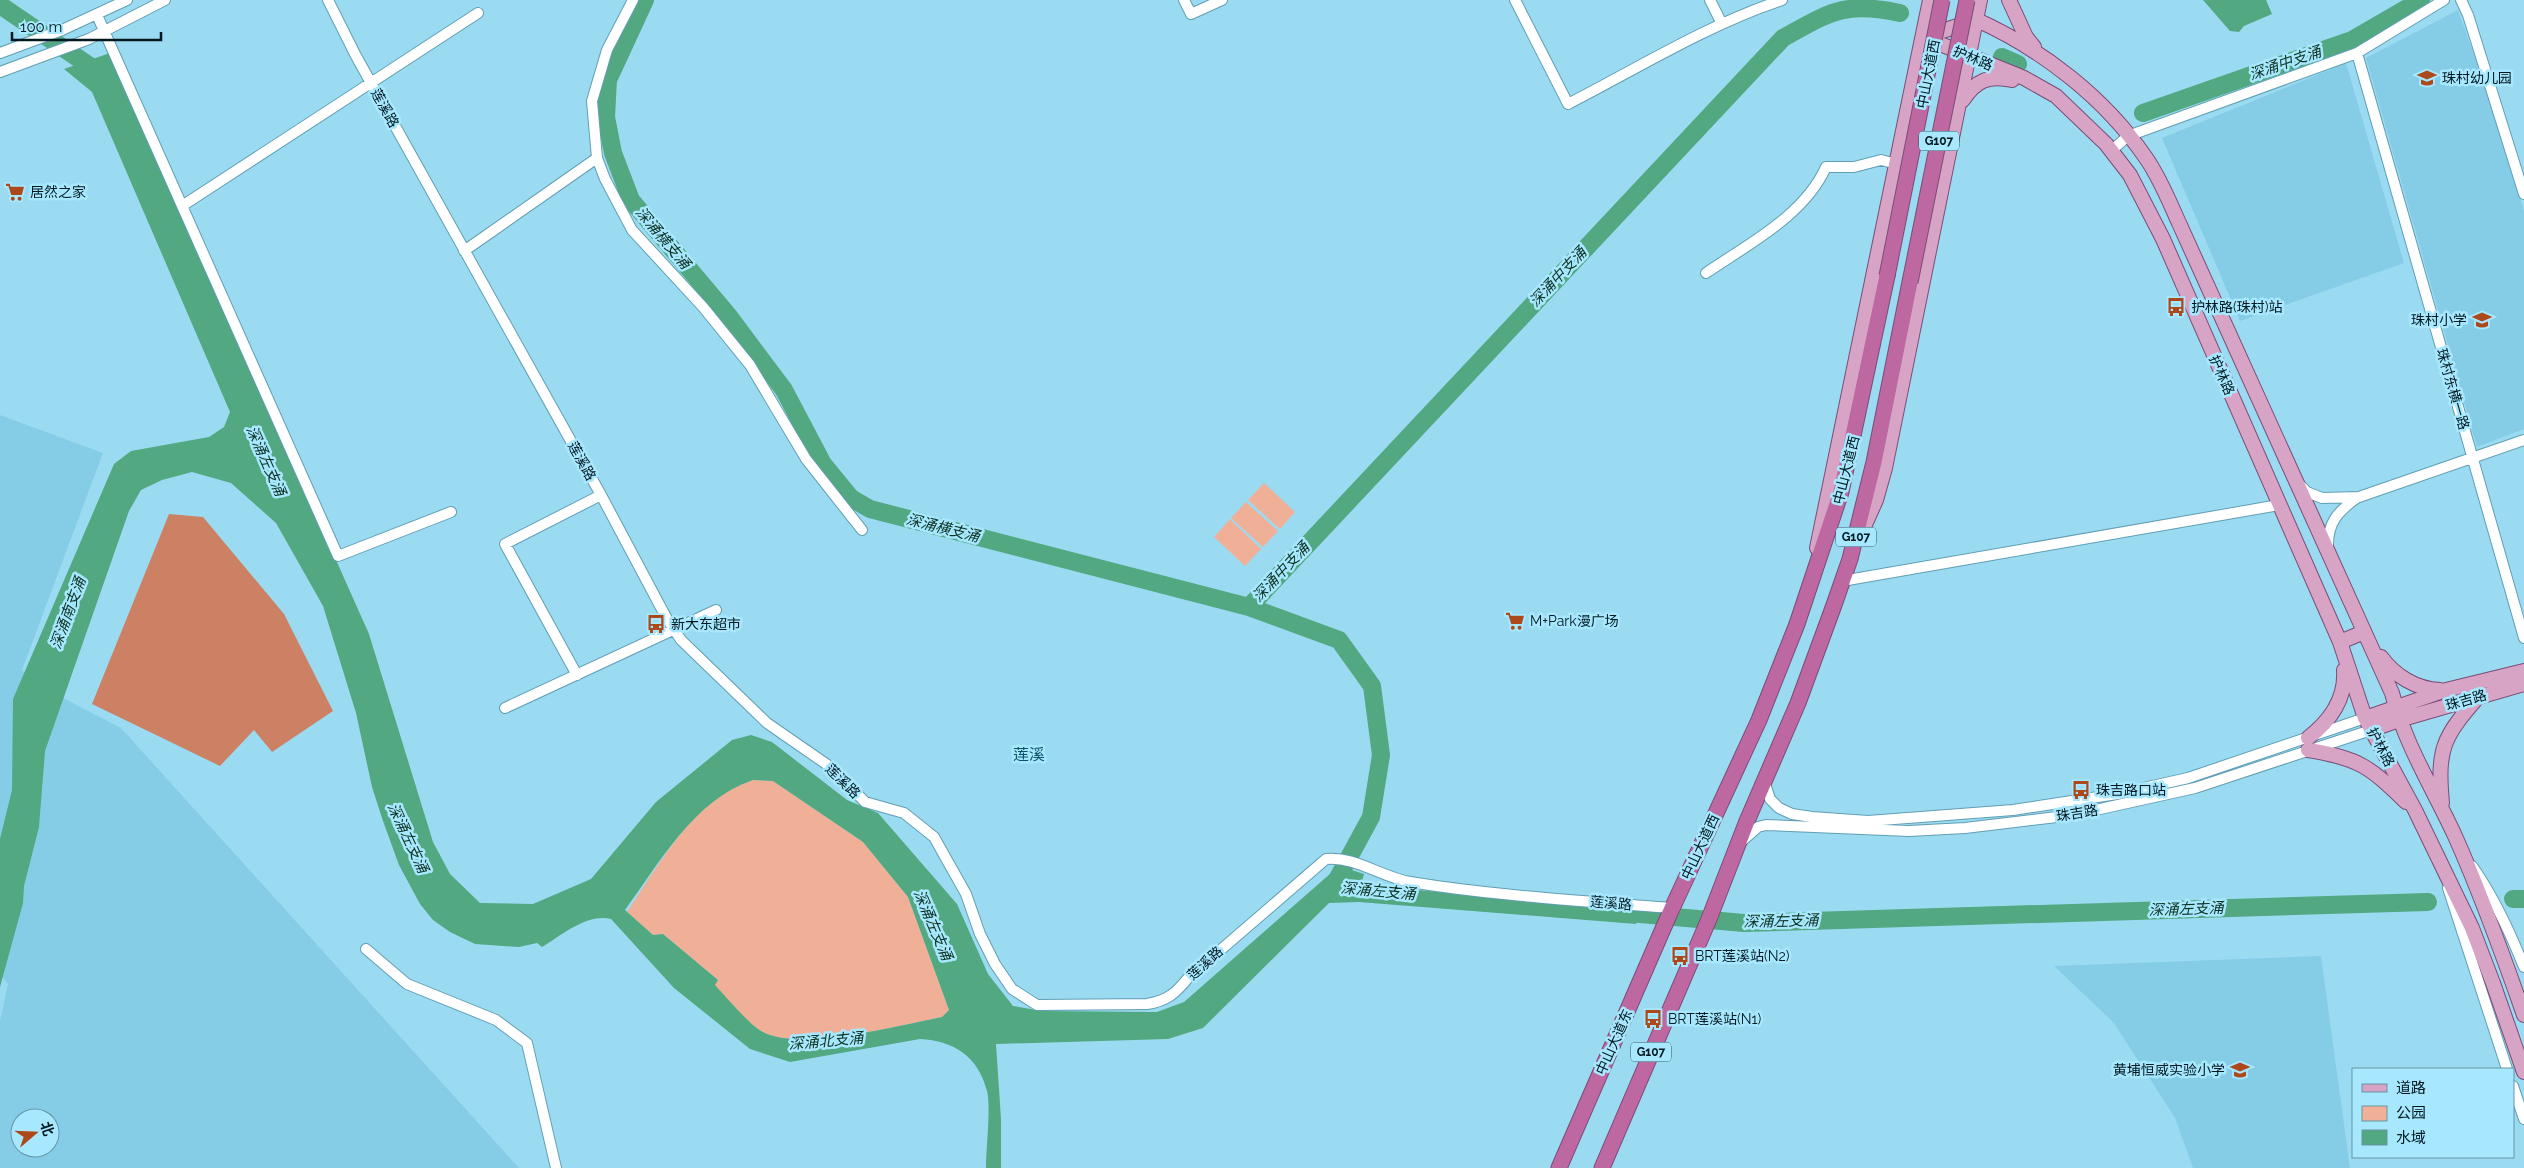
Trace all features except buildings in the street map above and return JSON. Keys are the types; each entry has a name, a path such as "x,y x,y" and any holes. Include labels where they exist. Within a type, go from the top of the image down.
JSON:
{"highway":[{"name":"中山大道西","path":"1670,912 1759,720 1808,592 1841,492 1887,276 1942,0"},
{"name":"中山大道西","path":"1739,843 1798,703 1850,559 1874,462 1967,0"},
{"name":"G107","path":"1602,1168 1709,919 1739,843"},
{"name":"中山大道东","path":"1559,1168 1670,912"}],"main road":[{"path":"1808,592 1930,0"},
{"path":"1850,559 1876,500 1885,468 1970,57 1980,0"},
{"path":"2009,0 2026,37 2040,56"},
{"name":"护林路","path":"1922,37 1977,20 2015,38 2096,101 2146,159 2162,188 2392,693 2418,764 2461,850 2524,1015"},
{"name":"护林路","path":"1922,37 2032,82 2056,96 2111,151 2130,175 2158,230 2340,642 2368,724 2416,812 2462,906 2494,983 2524,1072"},
{"path":"1959,104 1978,82 1988,78 1999,77 2032,82"},
{"path":"2416,812 2389,786 2361,764 2308,744 2331,715 2341,696 2345,677 2340,642 2364,632 2383,660 2400,676 2424,687 2446,690"},
{"name":"珠吉路","path":"2368,724 2398,713 2446,690 2524,671"},
{"name":"珠吉路","path":"2398,713 2479,696 2524,684"},
{"path":"2442,809 2440,780 2442,749 2452,728 2479,696"}],"street":[{"path":"0,53 79,23 127,0"},
{"path":"0,72 89,39 152,3 165,0"},
{"name":"莲溪路","path":"328,0 371,83 674,629 705,664 767,723 832,768 865,802 904,813 934,838 966,894 980,934 995,964 1012,989 1037,1005 1160,1002 1176,994 1188,978 1326,859 1340,858 1408,882 1670,912"},
{"path":"633,0 607,50 592,101 597,158 619,208 632,230 703,307 740,352 806,459 862,530"},
{"path":"1184,0 1191,14 1222,0"},
{"path":"1515,0 1568,104 1722,24 1749,11 1782,0"},
{"path":"1710,0 1722,24"},
{"path":"2111,151 2128,136 2357,53 2444,0"},
{"path":"2460,0 2468,15 2524,194"},
{"path":"182,206 478,14"},
{"path":"97,15 338,556 451,512"},
{"name":"珠村东横一路","path":"2357,53 2524,638"},
{"path":"464,251 597,158"},
{"path":"1706,274 1805,201 1819,182 1826,167 1854,167 1881,160 1897,164"},
{"path":"2328,550 2327,535 2332,520 2338,512 2358,497 2524,440"},
{"path":"2297,482 2307,492 2322,498 2358,497"},
{"path":"577,675 505,544 601,495"},
{"path":"1842,581 2279,505"},
{"path":"505,708 716,610"},
{"name":"珠吉路","path":"1739,843 1750,833 1766,825 1909,831 1965,828 2073,815 2176,793 2368,724"},
{"name":"珠吉路","path":"1764,781 1770,799 1779,808 1792,814 1841,820 1914,819 2013,810 2155,786 2308,744"},
{"path":"2461,850 2483,881 2513,939 2524,967"},
{"path":"2439,858 2461,935 2507,1068"},
{"path":"366,949 407,984 496,1020 527,1043 556,1168"},
{"path":"2514,1089 2524,1119"}],"shaded area":[{"name":"珠村小学","path":"2458,10 2491,103 2524,211 2524,429 2477,447 2366,58"},
{"path":"2346,63 2404,263 2240,321 2162,138"},
{"path":"0,415 103,453 22,670 65,699 121,728 519,1168 0,1168 0,1021 8,984 0,974"},
{"path":"169,514 203,517 284,614 333,711 272,752 254,730 220,766 92,704"},
{"name":"黄埔恒威实验小学","path":"2321,956 2350,1168 2193,1168 2175,1118 2114,1023 2054,966"}],"green space":[{"path":"1264,483 1295,512 1280,529 1248,500"},
{"path":"1246,502 1278,531 1263,547 1231,518"},
{"path":"1230,519 1261,549 1245,566 1214,537"},
{"path":"753,780 773,781 863,842 908,897 949,1010 942,1017 849,1035 798,1039 777,1037 755,1027 714,985 718,980 663,934 653,935 627,912 666,854 696,817 732,789"}],"water":[{"path":"2203,0 2266,0 2272,14 2244,26 2239,32 2230,31"},
{"path":"110,53 369,634 433,842 450,874 480,903 533,904 591,879 656,802 732,740 751,735 772,742 847,800 878,813 957,904 988,974 1013,1006 1042,1011 1157,1012 1184,1002 1339,866 1364,874 1361,885 1642,910 1636,924 1359,902 1329,903 1203,1028 1168,1039 996,1044 1001,1119 1001,1168 986,1168 987,1091 978,1068 954,1047 932,1040 920,1039 790,1062 750,1049 674,988 611,919 593,919 584,922 542,947 537,943 519,947 475,944 450,932 433,920 420,904 399,865 383,821 372,787 356,713 323,606 276,523 231,483 192,472 162,480 141,490 129,511 45,751 39,827 24,886 23,903 0,987 0,839 12,790 13,699 114,464 131,451 209,437 224,427 230,412 92,92 64,69","holes":["753,780 773,781 863,842 908,897 949,1010 942,1017 849,1035 799,1039 777,1037 761,1031 750,1022 715,985 718,980 663,934 653,935 625,910 680,834 713,802 732,789"]}],"waterway":[{"name":"深涌横支涌","path":"645,0 608,80 606,117 613,153 631,200 728,315 784,390 823,464 851,498 870,509 1249,607 1339,640 1372,686 1381,755 1371,817 1333,887"},
{"name":"深涌中支涌","path":"2143,113 2352,40 2421,0"},
{"name":"深涌左支涌","path":"0,5 97,71 100,78"},
{"name":"深涌中支涌","path":"1249,607 1783,38 1814,21 1838,11 1864,8 1900,13"},
{"name":"深涌中支涌","path":"2002,57 2018,64"},
{"name":"深涌左支涌","path":"2513,899 2524,899"},
{"name":"深涌左支涌","path":"1617,912 1744,923 2428,902"}],"place":[{"name":"珠村幼儿园","path":"2427,78"},
{"name":"居然之家","path":"15,192"},
{"name":"护林路(珠村)站","path":"2176,307"},
{"name":"珠村小学","path":"2482,320"},
{"name":"M+Park漫广场","path":"1515,621"},
{"name":"新大东超市","path":"656,624"},
{"name":"珠吉路口站","path":"2081,790"},
{"name":"BRT莲溪站(N2)","path":"1680,956"},
{"name":"BRT莲溪站(N1)","path":"1653,1019"},
{"name":"黄埔恒威实验小学","path":"2240,1070"}],"district":[{"name":"莲溪","path":"1029,754"}],"water label":[{"name":"深涌南支涌","path":"68,613"},
{"name":"深涌北支涌","path":"826,1041"}]}
